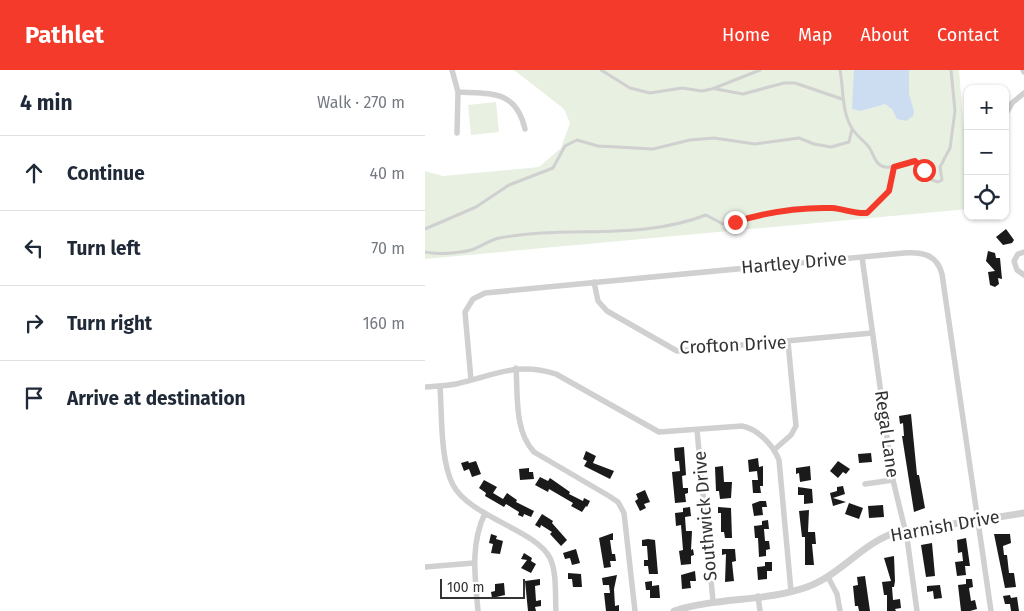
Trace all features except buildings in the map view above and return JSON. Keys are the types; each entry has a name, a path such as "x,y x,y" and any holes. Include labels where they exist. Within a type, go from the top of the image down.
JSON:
{"street":[{"path":"452,70 458,92 457,133"},
{"path":"458,92 506,97 521,113 525,129"},
{"path":"1009,108 1024,93"},
{"name":"Hartley Drive","path":"471,380 465,318 467,308 473,299 492,292 917,252 933,258 940,268 991,611"},
{"path":"1024,252 1019,254 1014,260 1017,270 1024,275"},
{"name":"Regal Lane","path":"862,257 893,480 904,530 917,611"},
{"name":"Crofton Drive","path":"594,282 597,301 607,311 677,351 872,334"},
{"path":"774,450 791,435 796,426 788,342"},
{"path":"516,368 521,426 529,447 534,452 618,502 624,513 635,611"},
{"path":"425,387 471,380 491,373 516,368 539,369 556,374 653,430 664,432 748,427 756,432 774,450 780,467 791,591"},
{"path":"440,386 449,474 461,496 545,551 553,566 556,611"},
{"name":"Southwick Drive","path":"697,430 713,601"},
{"path":"865,484 893,480"},
{"path":"478,611 474,563 476,538 485,513"},
{"name":"Harnish Drive","path":"678,610 713,601 791,591 828,577 883,537 904,530 1024,513"},
{"path":"425,567 474,563"},
{"path":"828,577 837,594 840,611"},
{"path":"758,596 760,611"}],"lane":[{"path":"601,70 630,88 643,92 682,88 703,91 713,89 760,70"},
{"path":"840,70 842,99 852,129 867,146 877,163 885,167 894,167 915,161 931,180 938,182 942,180 940,167 950,148 955,111 951,70"},
{"path":"713,89 743,94 783,83 795,82 842,99"},
{"path":"425,229 476,207 509,185 553,168 565,146 577,140 598,146 653,149 695,139 714,138 755,144 799,138 814,144 831,147 849,142 852,129"},
{"path":"425,252 471,250 488,241 525,235 591,230 612,232 636,230 675,224 706,215 723,224 791,208 835,208 850,213 867,213 889,191 894,167"}],"green space":[{"path":"514,70 959,70 964,131 964,209 425,259 425,171 443,176 539,167 561,148 570,123 564,109"},
{"path":"496,102 499,132 471,135 468,105"}],"water":[{"path":"854,70 909,70 909,94 914,111 913,116 906,121 897,119 892,109 885,104 860,111 852,109"}],"route":[{"path":"735,222 791,208 835,208 850,213 867,213 889,191 894,167 909,161 915,161 924,170"}]}
